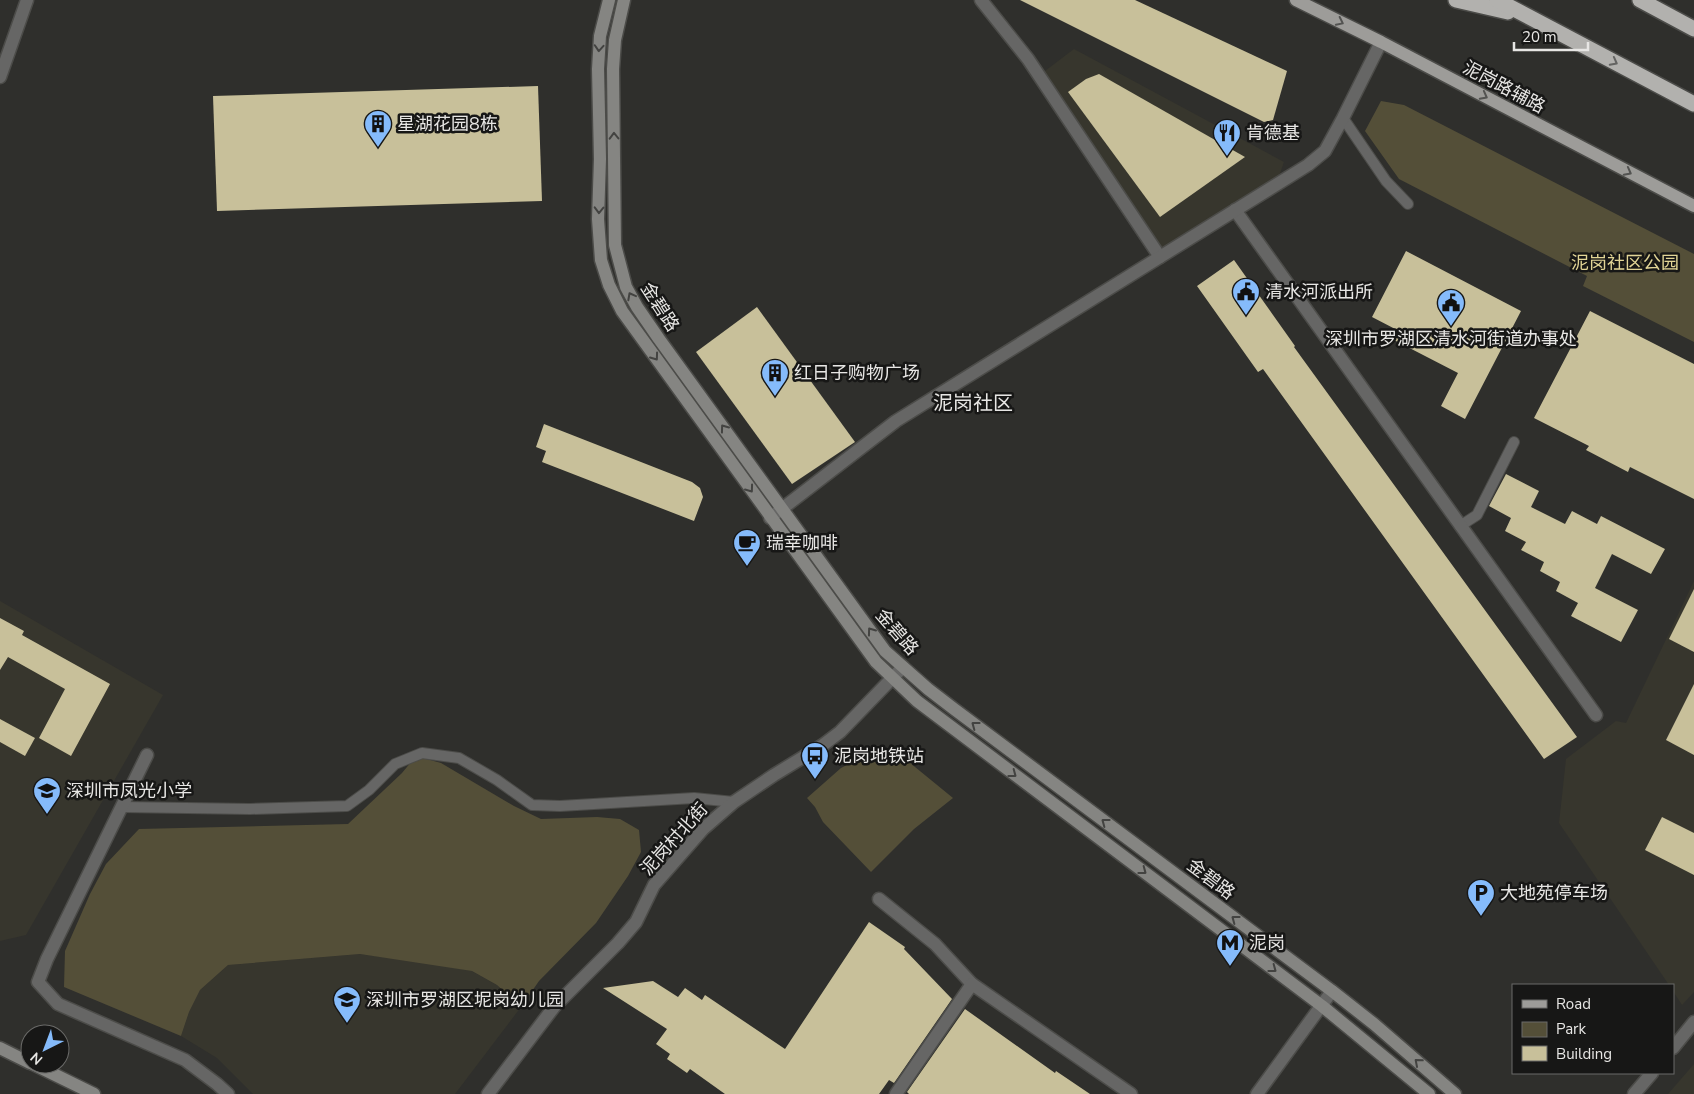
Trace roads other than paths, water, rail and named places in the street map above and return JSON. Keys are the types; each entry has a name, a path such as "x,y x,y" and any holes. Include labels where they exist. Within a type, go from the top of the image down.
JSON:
{"highway":[{"path":"1456,0 1524,15"},
{"path":"1497,0 1694,104"},
{"path":"1640,0 1694,29"}],"main road":[{"name":"泥岗路辅路","path":"1296,0 1382,42 1694,206"}],"street":[{"path":"0,77 27,0"},
{"name":"金碧路","path":"609,0 600,36 598,69 600,159 598,219 601,260 609,285 622,311 876,662 917,701 1322,1006 1428,1094"},
{"name":"金碧路","path":"624,0 615,40 613,69 614,245 626,287 642,315 885,651 954,709 1332,991 1374,1024 1455,1094"},
{"path":"981,0 1028,59 1160,257"},
{"path":"770,518 896,421 1308,165 1324,151 1382,42"},
{"path":"1235,210 1596,715"},
{"name":"泥岗村北街","path":"488,1094 554,1007 618,943 636,922 654,884 679,854 734,802 774,774 823,745 856,717 903,667"},
{"path":"147,754 38,982 58,1004 185,1060 228,1094"},
{"path":"879,899 935,944 972,984 1131,1094"},
{"path":"896,1094 972,984"},
{"path":"1257,1094 1332,991"},
{"path":"1674,1047 1694,1022"},
{"path":"0,1048 20,1058"},
{"path":"53,1074 94,1094"},
{"path":"1634,1094 1651,1074"}],"lane":[{"path":"1343,118 1386,181 1408,204"},
{"path":"1460,526 1476,515 1514,442"},
{"path":"122,807 250,809 347,806 369,790 395,764 422,752 459,758 497,780 532,805 560,806 694,798 734,802"}],"place":[{"name":"星湖花园8栋","path":"378,148"},
{"name":"肯德基","path":"1227,157"},
{"name":"清水河派出所","path":"1246,316"},
{"name":"深圳市罗湖区清水河街道办事处","path":"1451,327"},
{"name":"红日子购物广场","path":"775,397"},
{"name":"瑞幸咖啡","path":"747,567"},
{"name":"泥岗地铁站","path":"815,780"},
{"name":"深圳市凤光小学","path":"47,815"},
{"name":"大地苑停车场","path":"1481,917"},
{"name":"泥岗","path":"1230,967"},
{"name":"深圳市罗湖区坭岗幼儿园","path":"347,1024"}],"district":[{"name":"泥岗社区","path":"973,403"}],"park label":[{"name":"泥岗社区公园","path":"1625,263"}]}
